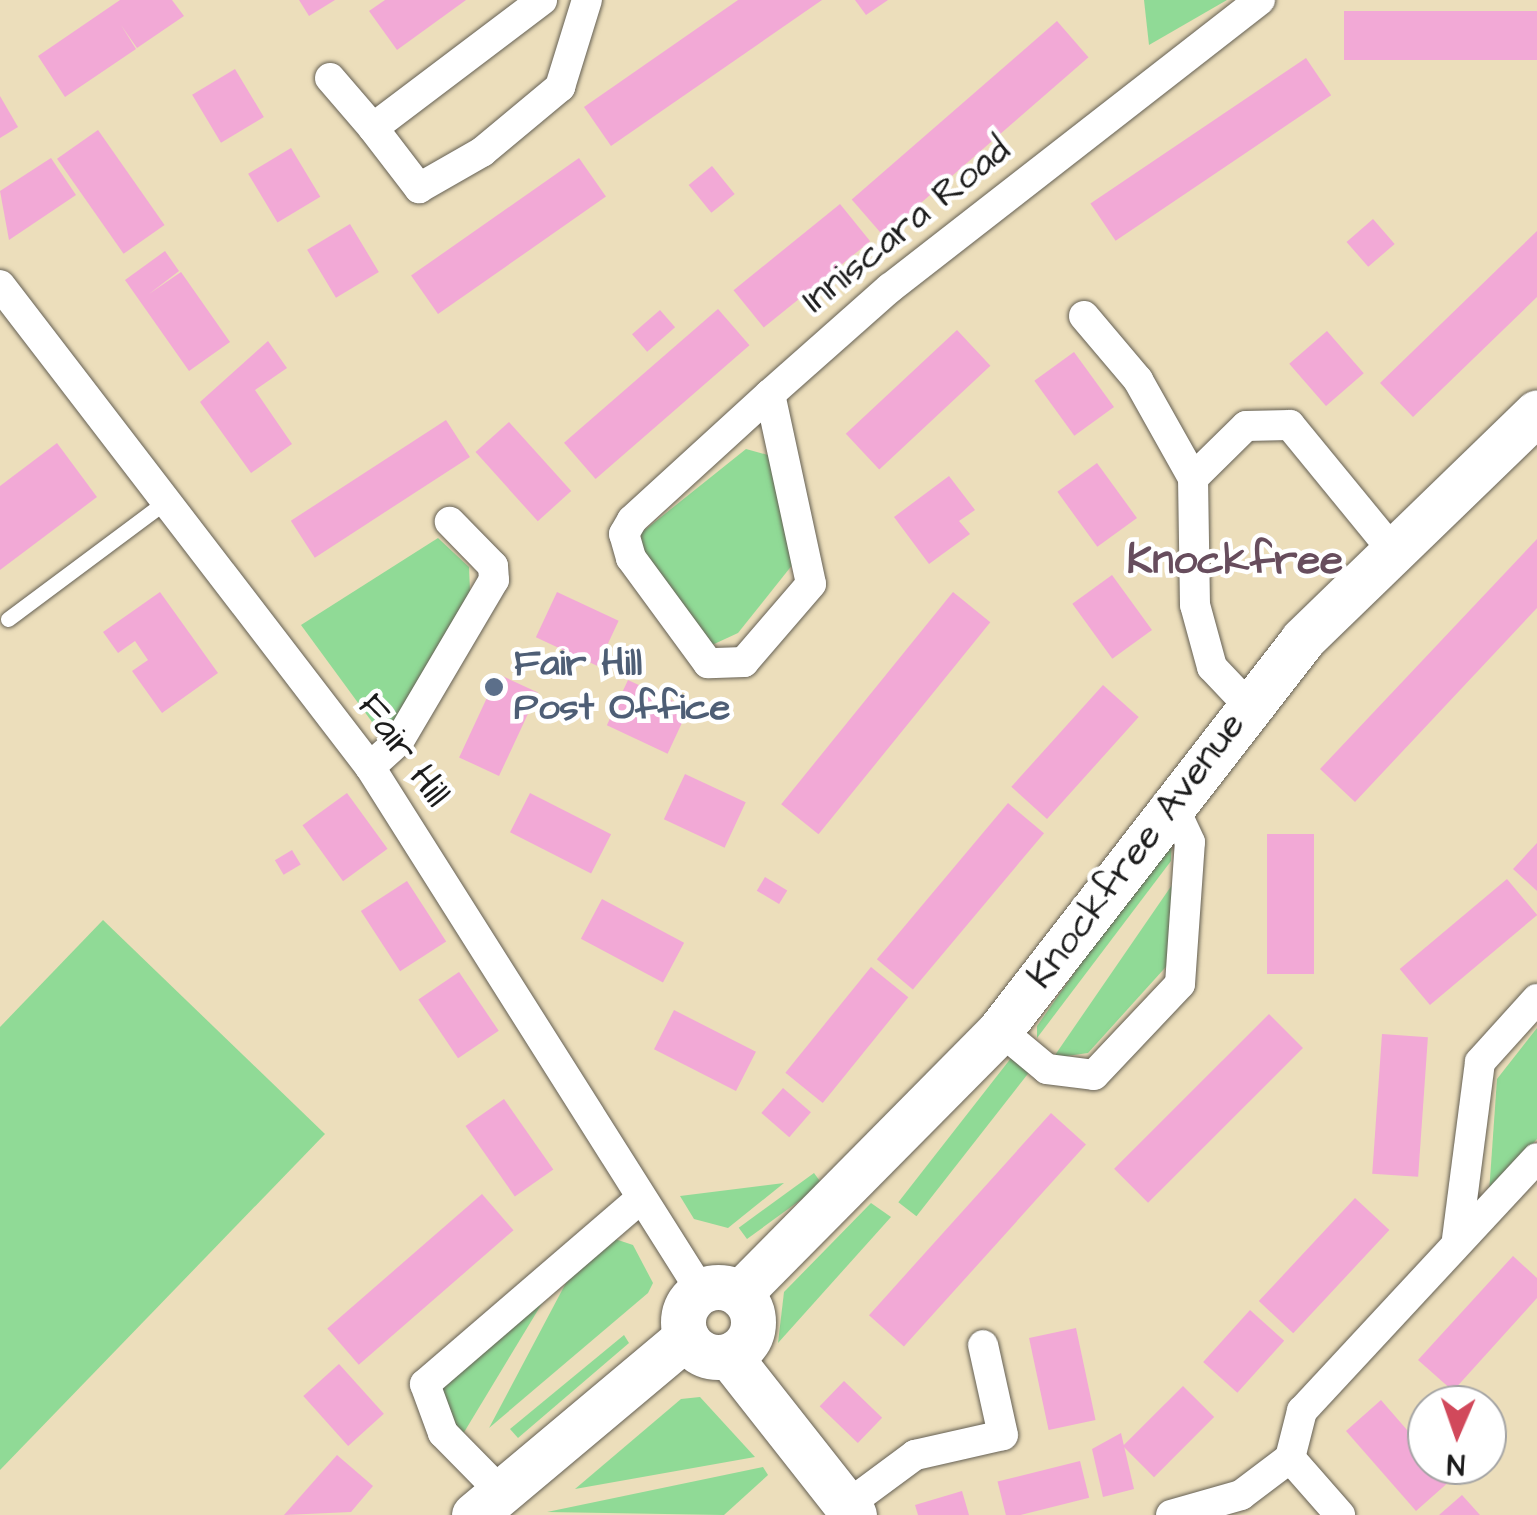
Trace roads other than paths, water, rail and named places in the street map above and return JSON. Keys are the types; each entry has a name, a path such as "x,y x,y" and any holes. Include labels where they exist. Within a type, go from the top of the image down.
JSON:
{"street":[{"path":"372,128 542,0"},
{"path":"330,78 419,188 482,152 560,88 587,0"},
{"name":"Inniscara Road","path":"770,394 811,584 744,662 708,663 624,534 770,394 890,288 1260,0"},
{"name":"Fair Hill","path":"0,285 370,766 641,1198 720,1292"},
{"path":"1084,316 1138,380 1193,478 1195,606 1212,667 1248,705"},
{"name":"Knockfree Avenue","path":"720,1292 1000,1030 1248,705 1390,546 1537,412"},
{"path":"1193,478 1246,426 1290,425 1390,546"},
{"path":"370,766 398,741 494,580 494,566 450,522"},
{"path":"1000,1030 1047,1069 1094,1075 1180,984 1190,842 1173,806"},
{"path":"1458,1240 1480,1062 1537,1000"},
{"path":"1171,1515 1241,1495 1290,1458 1302,1411 1537,1158"},
{"path":"641,1198 426,1384 442,1433 486,1503 686,1337"},
{"path":"729,1356 752,1334 720,1292 683,1316 686,1337 699,1352 729,1356 850,1510 915,1456 1003,1435 983,1345"},
{"path":"1290,1458 1340,1515"}],"lane":[{"path":"8,620 165,502"}],"place":[{"name":"Fair Hill Post Office","path":"494,687"}],"district":[{"name":"Knockfree","path":"1235,561"}]}
